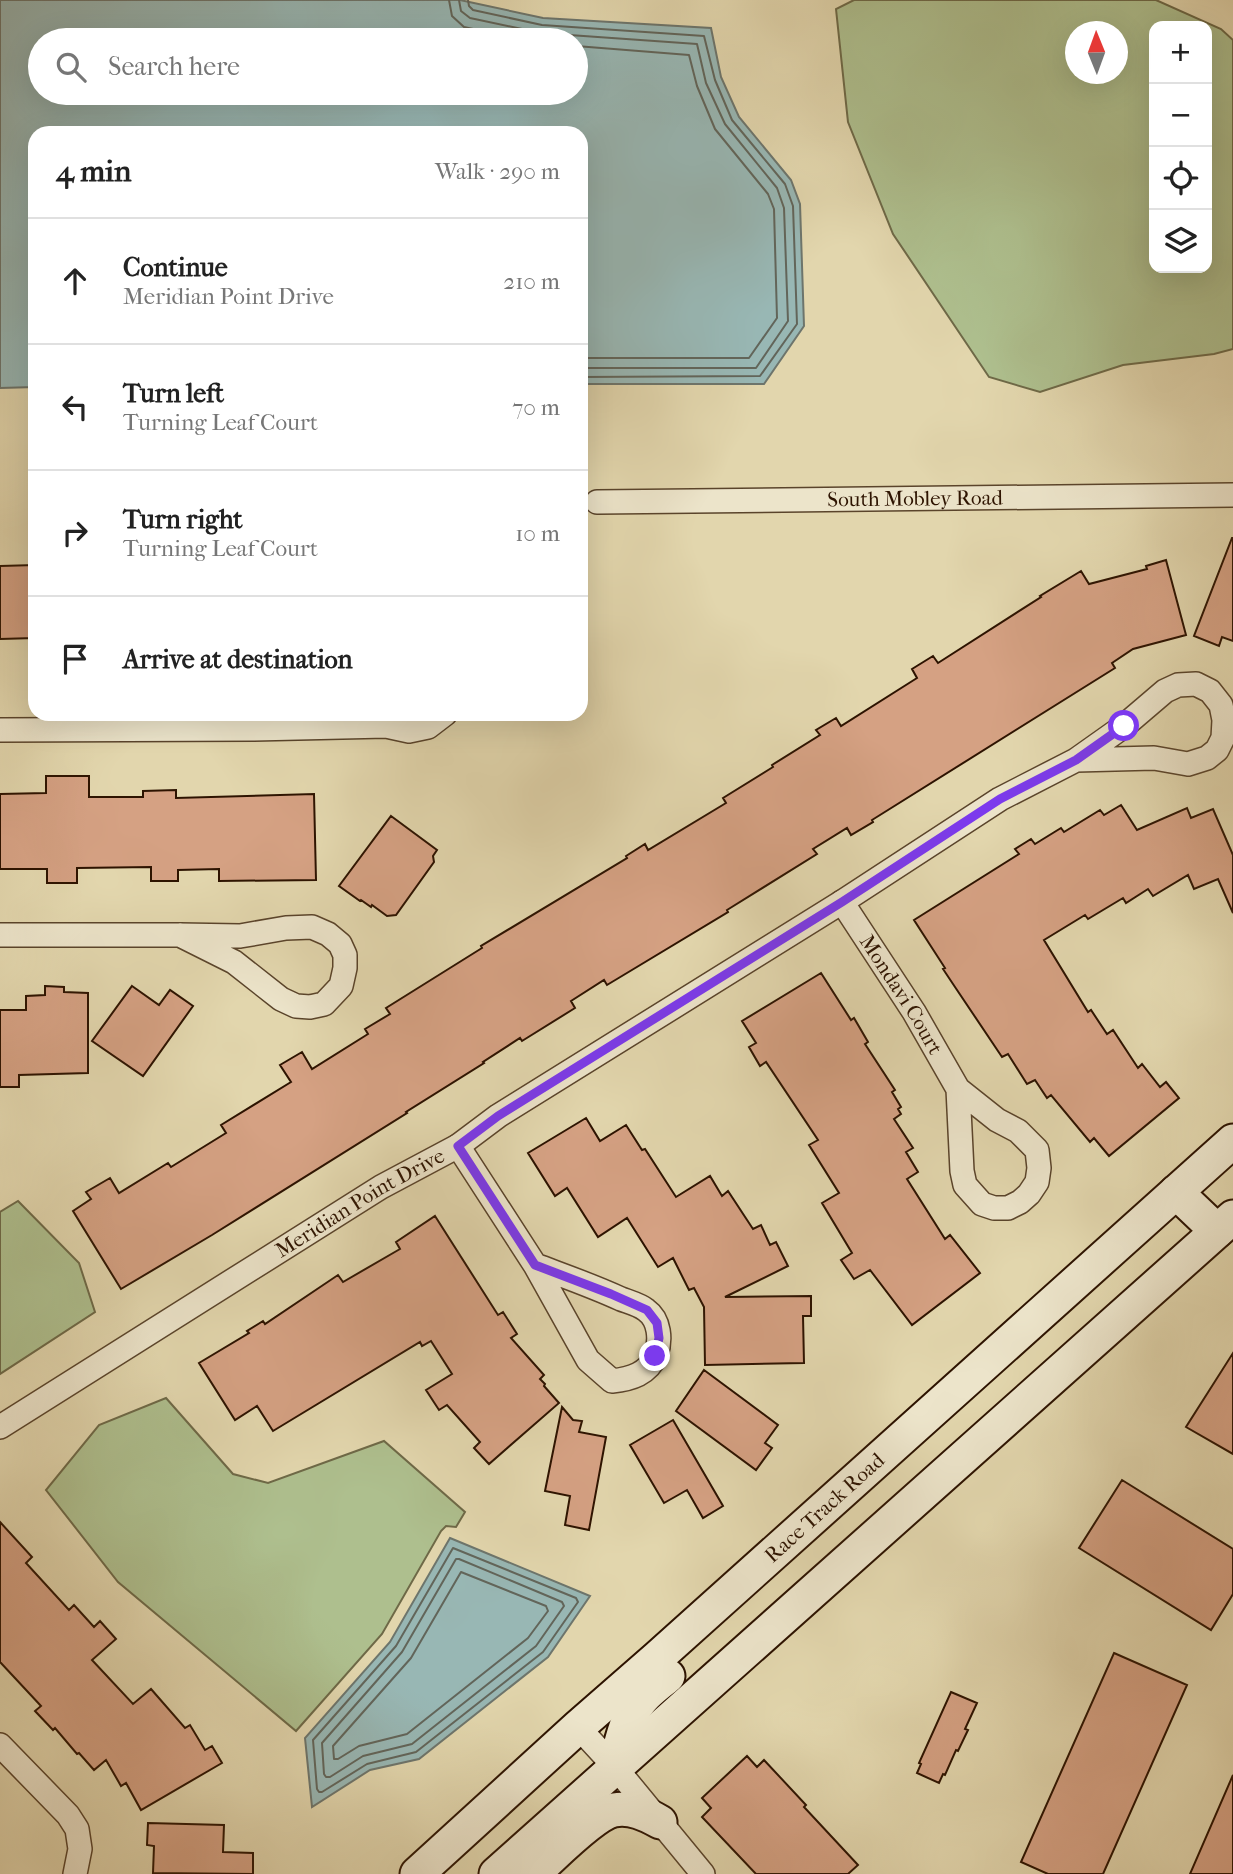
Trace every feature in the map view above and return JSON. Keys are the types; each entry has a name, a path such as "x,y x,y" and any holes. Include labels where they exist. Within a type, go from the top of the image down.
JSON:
{"main road":[{"name":"Race Track Road","path":"417,1874 1233,1141"},
{"path":"496,1874 1225,1224 1176,1192"},
{"path":"615,1768 622,1736 630,1716 642,1699 939,1433 974,1374"},
{"path":"533,1874 597,1818 613,1810 643,1812 660,1822"}],"street":[{"name":"South Mobley Road","path":"597,502 1233,495"},
{"name":"Meridian Point Drive","path":"0,1427 381,1187 458,1146 498,1116 842,902 1000,799 1076,760 1124,726 1165,691 1178,685 1196,684 1210,691 1221,705 1223,738 1217,750 1207,758 1188,764 1153,758 1076,760"},
{"path":"252,729 279,721"},
{"path":"0,730 386,726 409,730 428,727 435,721"},
{"name":"Mondavi Court","path":"842,902 914,1012 958,1089 997,1120 1018,1131 1037,1150 1040,1168 1037,1182 1029,1194 1008,1208 994,1208 982,1204 965,1185 961,1171 958,1089"},
{"path":"0,935 180,935 240,936 286,928 312,927 328,934 340,944 345,956 341,985 324,1004 296,1006 281,999 234,962 180,935"},
{"path":"458,1146 535,1265 588,1360 612,1381 629,1379 643,1373 655,1356 659,1338 657,1323 647,1310 535,1265"},
{"path":"578,1727 703,1874"},
{"path":"0,1745 68,1815 77,1829 80,1849 75,1874"}],"green space":[{"path":"854,0 1156,0 1203,21 1149,21 1149,273 1212,273 1212,25 1221,29 1233,40 1233,349 1214,354 1123,365 1040,392 989,377 893,234 848,122 836,9"},
{"path":"18,1201 79,1263 95,1312 0,1374 0,1212"},
{"path":"166,1398 233,1474 268,1483 384,1441 465,1512 456,1527 446,1526 441,1531 382,1634 296,1731 118,1582 46,1490 99,1425"}],"water":[{"path":"0,0 460,0 543,18 711,28 721,77 739,117 791,180 800,204 804,326 764,384 588,384 588,126 28,126 28,387 0,388"},
{"path":"450,1538 590,1596 548,1657 419,1759 370,1770 312,1807 305,1738 390,1642"}],"building":[{"path":"1232,538 1233,641 1222,637 1219,646 1194,636"},
{"path":"1166,560 1186,635 1133,649 1112,663 1115,668 872,820 873,822 851,835 847,828 813,849 817,854 727,910 728,912 607,985 604,980 571,1001 575,1008 522,1041 520,1038 407,1113 121,1289 73,1211 91,1199 86,1192 110,1178 119,1193 168,1163 171,1167 226,1133 221,1125 291,1082 280,1065 302,1052 312,1069 368,1034 365,1029 390,1014 386,1008 482,948 481,946 627,858 626,856 645,844 648,850 726,803 723,798 820,735 816,730 836,718 841,726 917,678 912,669 933,656 938,663 1081,571 1089,584 1147,569 1146,566"},
{"path":"28,565 28,638 0,639 0,566"},
{"path":"46,776 89,776 89,797 143,797 143,791 176,790 176,798 314,794 316,880 219,881 219,869 178,870 178,881 151,881 151,867 77,868 77,883 47,883 47,869 0,869 0,794 46,793"},
{"path":"1121,805 1137,830 1187,808 1191,818 1213,809 1233,855 1233,913 1218,879 1194,889 1188,875 1153,896 1148,889 1126,903 1123,898 1088,919 1085,915 1044,940 1088,1012 1091,1010 1107,1034 1113,1030 1138,1068 1142,1064 1160,1087 1166,1082 1179,1098 1109,1156 1094,1138 1090,1142 1051,1095 1047,1098 1035,1080 1027,1084 1008,1054 1002,1057 914,920 1019,854 1015,849 1031,839 1035,844 1061,828 1064,832 1100,810 1104,815"},
{"path":"391,816 437,850 433,856 434,862 396,915 387,916 339,886"},
{"path":"821,973 851,1020 854,1018 868,1042 865,1044 895,1090 892,1092 901,1107 898,1109 901,1114 894,1119 913,1148 906,1152 918,1172 907,1179 945,1239 950,1235 980,1273 912,1325 870,1270 854,1279 841,1260 852,1253 822,1203 839,1193 809,1145 818,1140 766,1062 760,1066 749,1047 756,1043 742,1021"},
{"path":"45,986 64,987 64,992 88,993 88,1073 19,1075 19,1087 0,1087 0,1010 26,1010 26,996 45,995"},
{"path":"132,986 159,1005 170,990 193,1006 143,1076 92,1041"},
{"path":"586,1118 600,1141 626,1125 676,1197 710,1176 722,1196 728,1191 753,1229 761,1225 770,1245 776,1242 788,1266 725,1297 811,1296 811,1316 803,1316 804,1363 705,1365 704,1307 694,1288 689,1290 673,1258 658,1267 627,1218 598,1237 567,1188 555,1196 528,1153"},
{"path":"435,1216 498,1315 503,1312 517,1334 511,1338 544,1375 540,1379 559,1403 489,1464 474,1448 480,1442 447,1405 439,1410 426,1390 452,1374 431,1341 422,1346 420,1342 273,1431 257,1406 235,1420 199,1363 249,1333 247,1331 263,1321 265,1324 338,1275 343,1282 400,1249 396,1242"},
{"path":"1233,1353 1233,1454 1186,1427"},
{"path":"704,1370 778,1425 765,1443 772,1448 756,1470 676,1411"},
{"path":"562,1407 573,1420 582,1421 579,1432 606,1437 589,1530 565,1525 570,1496 545,1491"},
{"path":"673,1420 723,1506 703,1518 687,1490 664,1503 630,1445"},
{"path":"1122,1480 1233,1549 1233,1594 1211,1630 1079,1548"},
{"path":"0,1522 32,1557 26,1563 69,1610 74,1605 94,1627 100,1621 116,1639 92,1660 133,1704 151,1689 185,1728 190,1725 205,1750 212,1746 222,1763 141,1810 126,1783 121,1786 106,1760 94,1770 55,1728 53,1730 35,1711 41,1706 0,1662"},
{"path":"1114,1653 1187,1685 1103,1874 1048,1874 1021,1862"},
{"path":"951,1692 977,1703 965,1729 968,1730 939,1783 917,1773"},
{"path":"747,1756 757,1767 764,1760 858,1865 848,1874 756,1874 702,1817 711,1808 702,1798"},
{"path":"1233,1775 1233,1874 1190,1874"},
{"path":"148,1823 224,1825 223,1852 253,1853 253,1874 153,1873 154,1846 147,1845"}],"route":[{"path":"655,1356 659,1338 657,1323 647,1310 535,1265 458,1146 498,1116 842,902 1000,799 1076,760 1124,726"}]}
